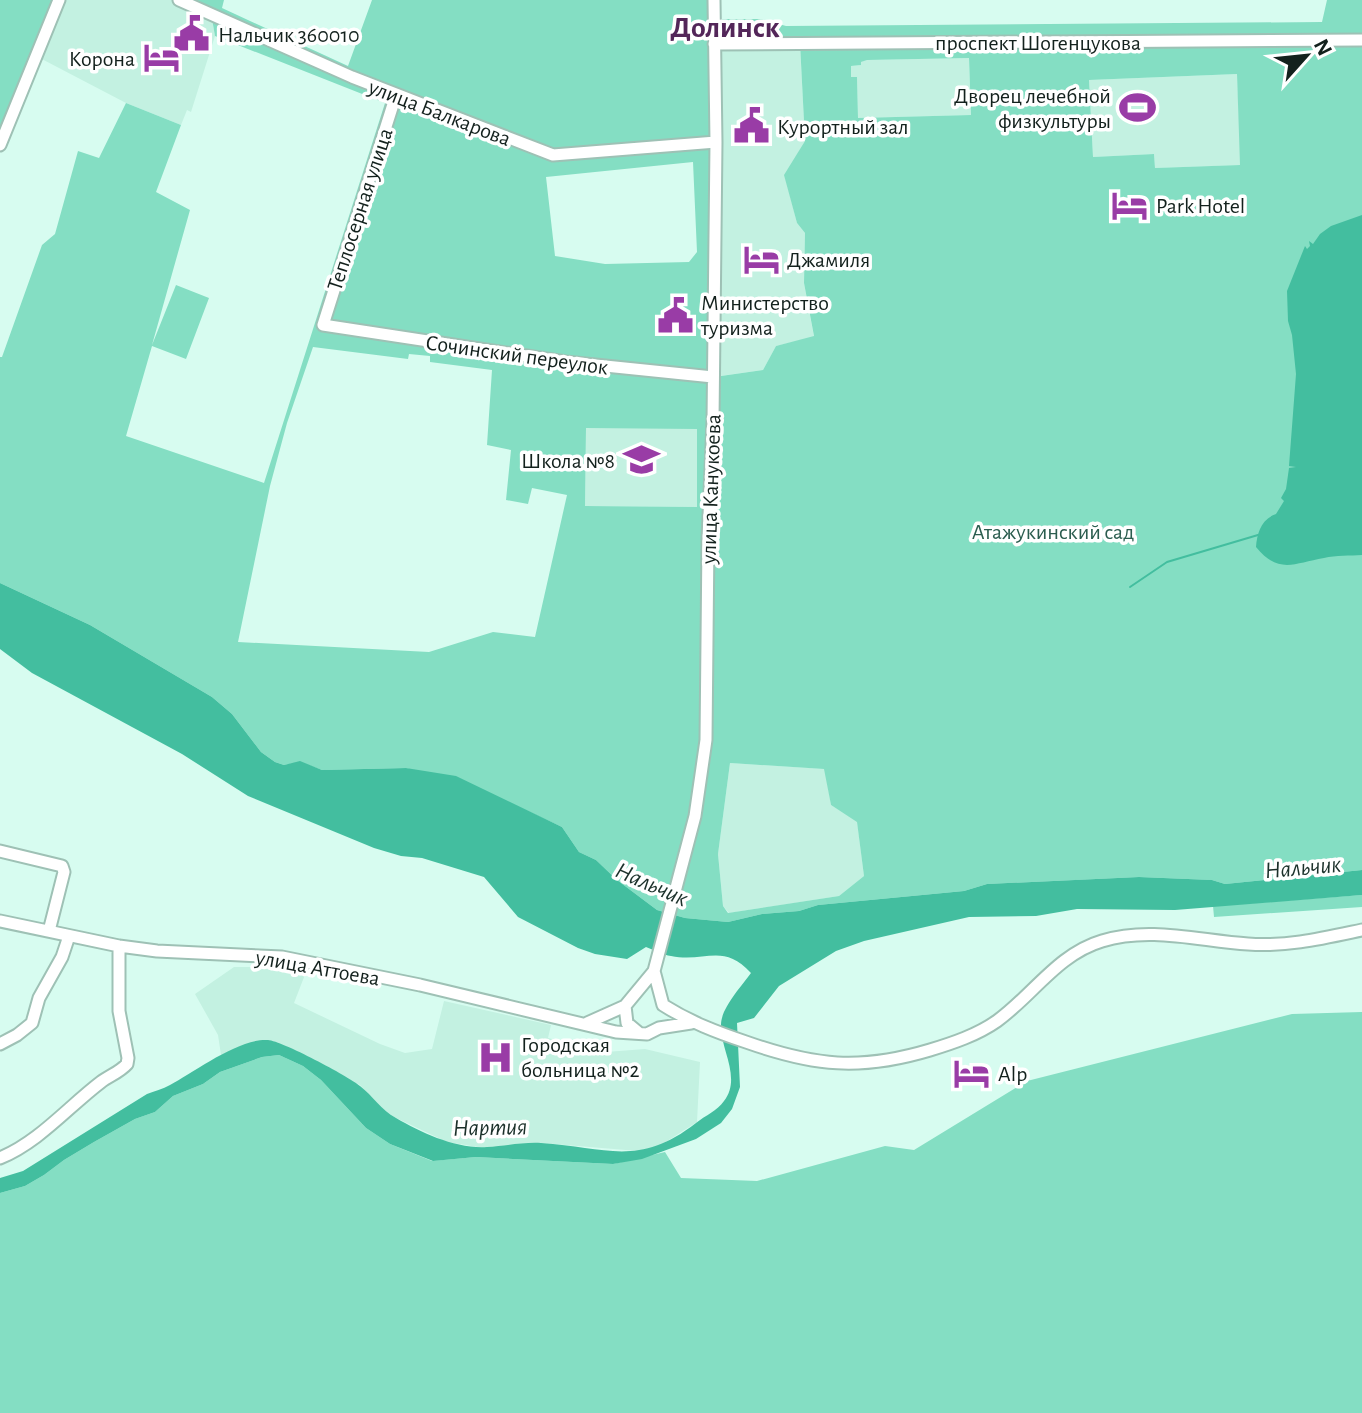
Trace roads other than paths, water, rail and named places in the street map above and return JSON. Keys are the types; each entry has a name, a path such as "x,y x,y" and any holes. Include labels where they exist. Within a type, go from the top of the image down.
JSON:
{"street":[{"path":"0,145 59,0"},
{"name":"улица Балкарова","path":"179,0 396,95 553,155 716,142"},
{"name":"улица Канукоева","path":"654,971 695,816 706,740 716,142 714,0"},
{"name":"проспект Шогенцукова","path":"714,44 1362,40"},
{"name":"Теплосерная улица","path":"323,324 396,95"},
{"name":"Сочинский переулок","path":"323,324 566,362 713,377"},
{"path":"0,851 62,866 64,872 49,931"},
{"name":"улица Аттоева","path":"0,921 157,951 282,957 587,1023 616,1032 640,1033"},
{"path":"587,1023 643,993 691,1023 780,1054 821,1063 860,1065 941,1047 995,1023 1066,959 1104,940 1168,935 1246,944 1290,944 1362,930"},
{"path":"0,1044 32,1023 39,998 62,957 69,936"},
{"path":"0,1158 14,1152 66,1114 127,1064 119,1011 119,946"},
{"path":"654,971 628,1002 627,1023 640,1033 691,1023"},
{"path":"654,971 665,1018 659,1028"}],"waterway":[{"path":"1130,587 1167,562 1258,535"}],"place":[{"name":"Нальчик 360010","path":"192,34"},
{"name":"Корона","path":"161,58"},
{"name":"Дворец лечебной физкультуры","path":"1137,108"},
{"name":"Курортный зал","path":"751,126"},
{"name":"Park Hotel","path":"1130,205"},
{"name":"Джамиля","path":"761,259"},
{"name":"Министерство туризма","path":"675,315"},
{"name":"Школа №8","path":"641,460"},
{"name":"Городская больница №2","path":"495,1057"},
{"name":"Alp","path":"972,1073"}],"district":[{"name":"Долинск","path":"725,27"}],"park label":[{"name":"Атажукинский сад","path":"1053,531"}],"water label":[{"name":"Нальчик","path":"1303,867"},
{"name":"Нальчик","path":"652,884"},
{"name":"Нартия","path":"490,1127"}]}
